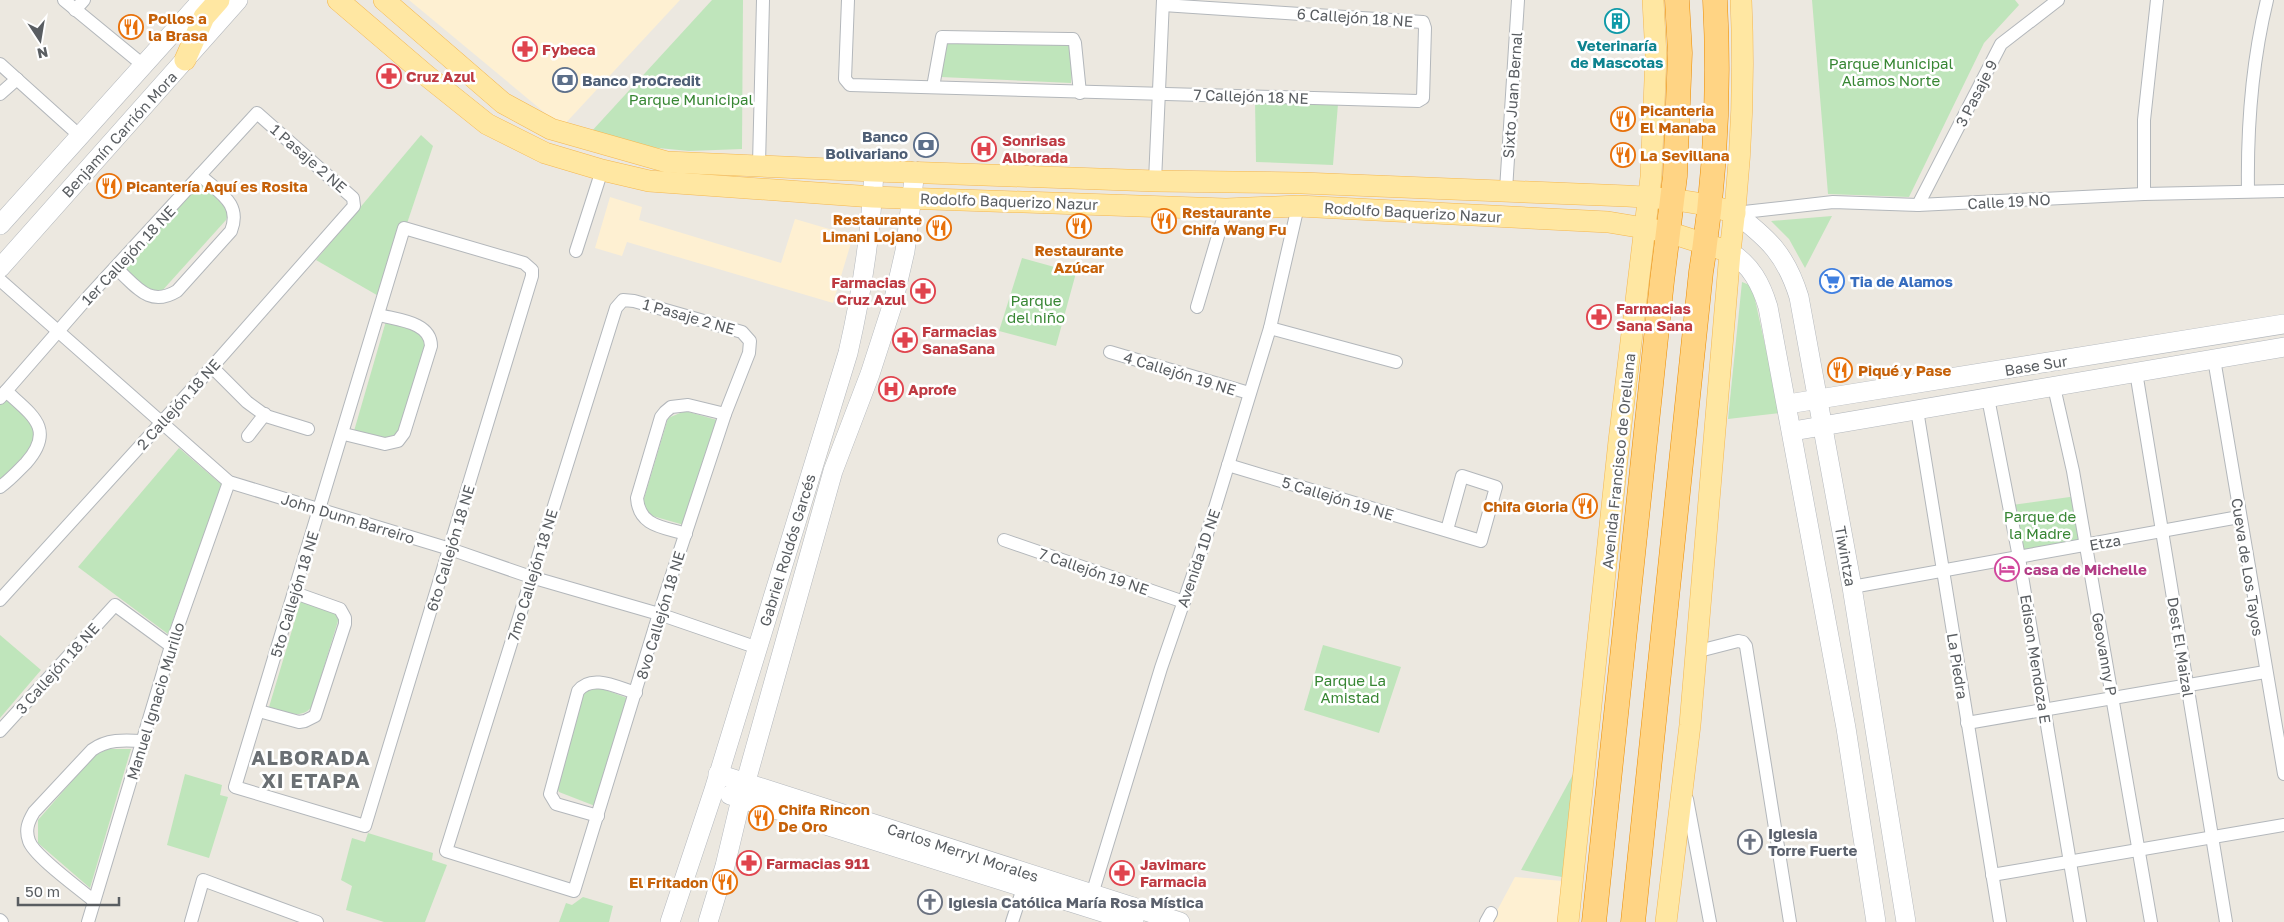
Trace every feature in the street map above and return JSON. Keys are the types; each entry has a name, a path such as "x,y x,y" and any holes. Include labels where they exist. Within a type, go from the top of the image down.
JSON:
{"highway":[{"name":"Avenida Francisco de Orellana","path":"1594,922 1668,232 1676,176 1680,53 1677,0"},
{"path":"1633,922 1713,179 1718,54 1715,0"}],"main road":[{"path":"185,60 204,17 219,0"},
{"name":"Rodolfo Baquerizo Nazur","path":"338,0 487,124 545,153 602,170 649,181 873,197 1226,209 1298,206 1608,222 1668,232 1705,242 1730,252"},
{"name":"Rodolfo Baquerizo Nazur","path":"384,0 503,103 551,129 667,162 759,164 874,171 1156,181 1506,190 1672,199 1710,205 1736,213"},
{"name":"Avenida Francisco de Orellana","path":"1568,922 1619,441 1649,197 1656,56 1653,0"},
{"path":"1666,922 1696,652 1730,252 1739,187 1744,59 1741,0"}],"street":[{"path":"64,0 143,65 141,73 117,103 118,113 128,123"},
{"path":"75,10 84,0"},
{"name":"Benjamín Carrión Mora","path":"0,226 202,0"},
{"name":"Benjamín Carrión Mora","path":"0,268 238,0"},
{"path":"759,164 764,0"},
{"name":"7 Callejón 18 NE","path":"848,0 845,79 846,83 850,85 1080,93 1160,93 1421,100"},
{"name":"Sixto Juan Bernal","path":"1506,190 1518,0"},
{"name":"3 Pasaje 9","path":"1918,205 2001,44 2058,0"},
{"path":"2144,194 2144,120 2157,0"},
{"path":"2248,191 2250,130 2258,37 2267,0"},
{"path":"1156,181 1163,3"},
{"name":"6 Callejón 18 NE","path":"1163,3 1423,22 1425,25 1421,100"},
{"path":"933,87 942,38 1069,39 1075,43 1080,93"},
{"path":"0,64 80,136 89,145 92,152 66,185 54,206"},
{"path":"0,94 17,79"},
{"name":"1er Callejón 18 NE","path":"3,394 88,297 257,113"},
{"name":"1 Pasaje 2 NE","path":"257,113 351,194 354,206"},
{"path":"576,250 602,170"},
{"name":"Gabriel Roldós Garcés","path":"670,922 758,648 848,353 861,294 873,197 874,171"},
{"name":"Gabriel Roldós Garcés","path":"708,922 833,471 890,316 905,251 915,172"},
{"path":"116,268 146,295 157,299 177,291 231,231 235,221 234,211 230,203 200,175"},
{"name":"Calle 19 NO","path":"1736,213 1832,202 1918,205 2144,194 2284,191"},
{"name":"2 Callejón 18 NE","path":"0,600 212,367 354,206"},
{"name":"Avenida 1D NE","path":"1090,901 1161,668 1228,465 1270,328 1298,206"},
{"path":"1197,307 1226,209"},
{"name":"Tiwintza","path":"1736,213 1770,241 1794,280 1852,587 1906,922"},
{"name":"6to Callejón 18 NE","path":"235,787 365,826 532,281 532,270 524,263 404,228"},
{"name":"5to Callejón 18 NE","path":"235,787 344,434 404,228"},
{"name":"Tiwintza","path":"1730,252 1751,270 1764,293 1788,404 1846,728 1876,922"},
{"name":"John Dunn Barreiro","path":"0,280 229,482 450,549 531,577 659,614 758,648"},
{"name":"1 Pasaje 2 NE","path":"623,300 634,301 742,332 750,341"},
{"name":"7mo Callejón 18 NE","path":"574,891 446,851 616,308 623,300"},
{"path":"344,434 385,444 398,441 404,433 431,346 430,336 424,328 379,315"},
{"name":"Base Sur","path":"1788,404 2284,324"},
{"path":"1270,328 1396,362"},
{"name":"8vo Callejón 18 NE","path":"574,891 659,614 725,414 749,352 750,341"},
{"name":"Base Sur","path":"1793,431 2284,347"},
{"name":"4 Callejón 19 NE","path":"1110,352 1249,393"},
{"name":"Cueva de Los Tayos","path":"2214,359 2265,672 2284,774"},
{"path":"212,367 247,402 265,414 308,429"},
{"name":"Dest El Maizal","path":"2136,372 2226,922"},
{"name":"Geovanny P","path":"2054,387 2073,470 2151,922"},
{"path":"0,487 36,451 41,439 39,427 32,415 3,394"},
{"name":"Edison Mendoza E","path":"1988,398 2019,558 2080,922"},
{"path":"686,534 648,521 642,516 638,508 637,498 661,417 671,407 679,405 688,405 725,414"},
{"name":"La Piedra","path":"1917,410 2000,922"},
{"path":"248,436 265,414"},
{"name":"5 Callejón 19 NE","path":"1228,465 1481,541 1496,487 1462,476 1447,530"},
{"name":"Manuel Ignacio Murillo","path":"88,922 171,646 229,482"},
{"name":"Etza","path":"1852,587 2239,517"},
{"name":"7 Callejón 19 NE","path":"1004,540 1184,602"},
{"path":"259,711 299,722 315,716 345,624 340,609 295,594"},
{"name":"3 Callejón 18 NE","path":"0,730 115,605 171,646"},
{"path":"1696,652 1738,641 1746,646 1790,922"},
{"path":"1967,723 2265,672"},
{"path":"598,816 556,804 550,794 578,691 585,685 596,682 636,693"},
{"path":"94,901 31,847 28,839 28,822 66,778 99,744 120,740 142,741"},
{"path":"1683,780 1710,922"},
{"name":"Carlos Merryl Morales","path":"716,782 1090,901 1180,922"},
{"path":"1992,875 2284,825"},
{"path":"191,922 203,880 317,922"},
{"path":"1012,922 1026,880"},
{"name":"Carlos Merryl Morales","path":"1090,901 1134,922"}],"shaded area":[{"path":"409,0 680,0 562,127"},
{"path":"610,197 642,207 639,220 781,263 795,219 853,236 833,303 627,242 622,256 595,248"},
{"path":"1515,877 1563,881 1558,922 1491,922"}],"green space":[{"name":"Parque Municipal","path":"712,0 743,0 742,149 689,151 648,147 591,132"},
{"name":"Parque Municipal Alamos Norte","path":"1812,0 2015,0 2019,5 1984,43 1909,197 1828,194"},
{"path":"943,36 1074,42 1071,83 941,77"},
{"path":"1255,100 1338,104 1333,165 1256,162"},
{"path":"421,135 433,146 382,298 316,260"},
{"path":"201,181 229,212 226,220 161,292 144,287 121,268"},
{"path":"1832,216 1805,268 1789,239 1771,221"},
{"name":"Parque del niño","path":"1022,258 1076,273 1056,346 999,331"},
{"path":"1742,282 1752,286 1780,413 1728,419"},
{"path":"386,321 418,330 426,344 397,434 382,439 354,431"},
{"path":"7,395 28,416 34,428 35,444 0,480 0,403"},
{"path":"685,411 717,420 684,525 649,515 643,502 668,418"},
{"path":"179,448 222,485 168,634 78,567"},
{"name":"Parque de la Madre","path":"2077,496 2083,541 2018,552 2012,505"},
{"path":"301,600 338,615 338,621 312,706 303,713 292,714 269,707"},
{"path":"0,635 41,670 0,718"},
{"name":"Parque La Amistad","path":"1323,645 1401,667 1379,733 1304,710"},
{"path":"588,687 598,687 627,698 595,806 559,792 555,783 581,694"},
{"path":"108,749 131,749 90,888 38,843 38,820 94,756"},
{"path":"1583,756 1562,877 1521,870"},
{"path":"185,774 222,785 220,795 228,797 209,858 167,845"},
{"path":"368,833 433,853 432,860 447,865 425,922 384,922 346,910 352,886 341,880 352,838 365,842"},
{"path":"583,897 613,906 609,922 559,922 566,903 572,905"}],"place":[{"name":"Veterinaría de Mascotas","path":"1617,21"},
{"name":"Pollos a la Brasa","path":"131,27"},
{"name":"Fybeca","path":"525,49"},
{"name":"Cruz Azul","path":"389,76"},
{"name":"Banco ProCredit","path":"565,80"},
{"name":"Picanteria El Manaba","path":"1623,119"},
{"name":"Banco Bolivariano","path":"926,145"},
{"name":"Sonrisas Alborada","path":"984,149"},
{"name":"La Sevillana","path":"1623,155"},
{"name":"Picantería Aquí es Rosita","path":"109,186"},
{"name":"Restaurante Chifa Wang Fu","path":"1164,221"},
{"name":"Restaurante Azúcar","path":"1079,226"},
{"name":"Restaurante Limani Lojano","path":"939,228"},
{"name":"Tia de Alamos","path":"1832,281"},
{"name":"Farmacias Cruz Azul","path":"923,291"},
{"name":"Farmacias Sana Sana","path":"1599,317"},
{"name":"Farmacias SanaSana","path":"905,340"},
{"name":"Piqué y Pase","path":"1840,370"},
{"name":"Aprofe","path":"891,389"},
{"name":"Chifa Gloria","path":"1585,506"},
{"name":"casa de Michelle","path":"2007,569"},
{"name":"Chifa Rincon De Oro","path":"761,818"},
{"name":"Iglesia Torre Fuerte","path":"1750,842"},
{"name":"Farmacias 911","path":"749,863"},
{"name":"Javimarc Farmacia","path":"1122,873"},
{"name":"El Fritadon","path":"725,882"},
{"name":"Iglesia Católica María Rosa Mística","path":"930,902"}],"district":[{"name":"ALBORADA XI ETAPA","path":"311,768"}]}
